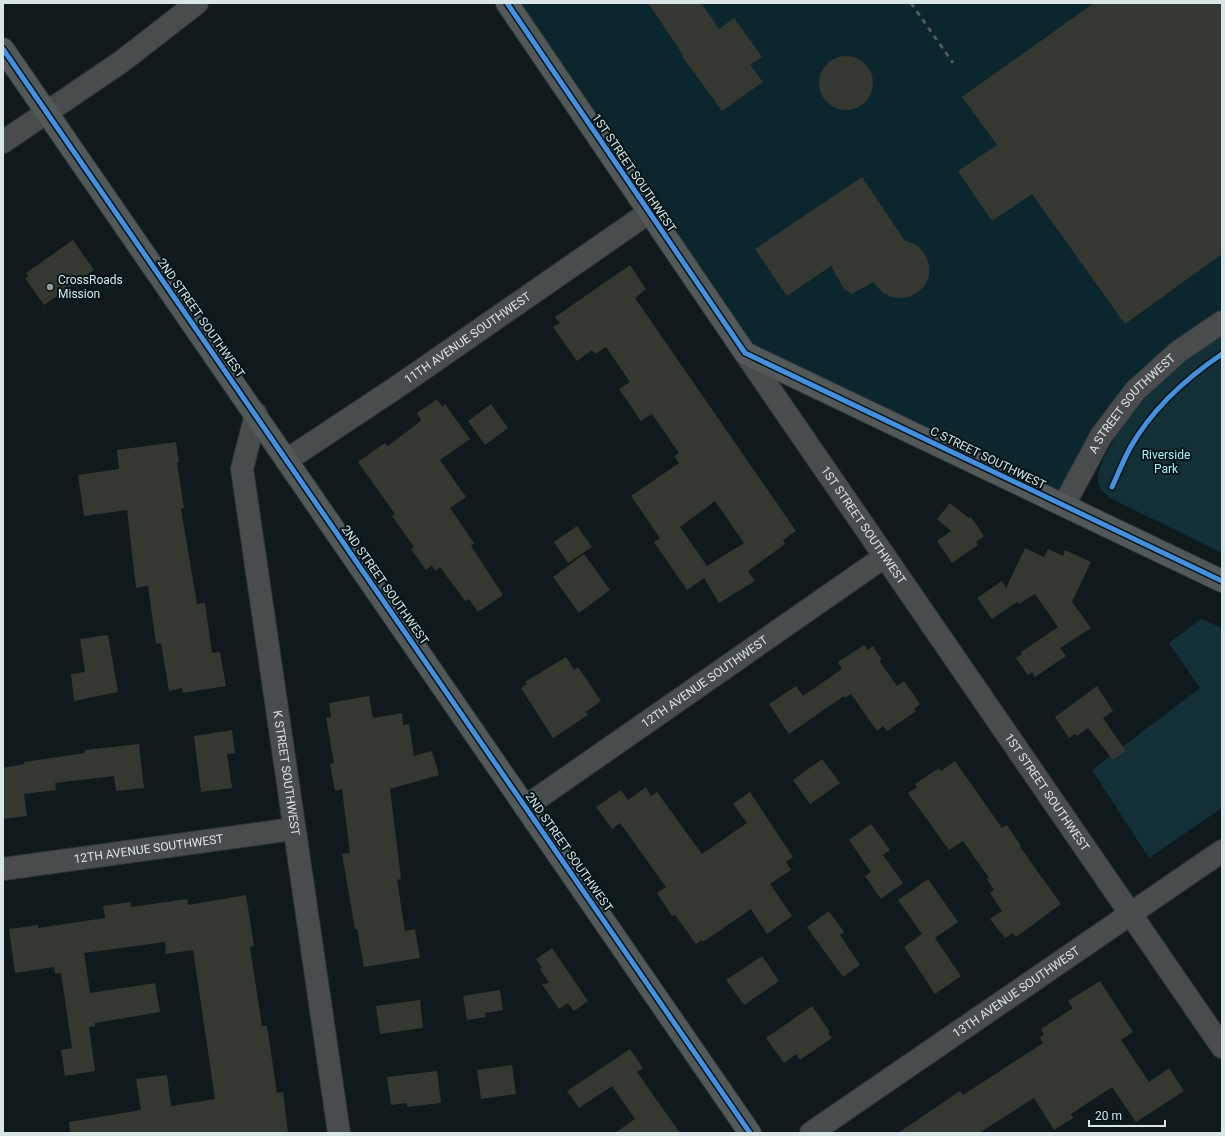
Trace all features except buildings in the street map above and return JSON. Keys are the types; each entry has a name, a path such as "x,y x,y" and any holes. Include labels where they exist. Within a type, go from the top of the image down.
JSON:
{"street":[{"name":"1ST STREET SOUTHWEST","path":"506,3 884,557 1222,1046"},
{"path":"3,142 121,62 189,9"},
{"name":"2ND STREET SOUTHWEST","path":"3,49 256,414 750,1133"},
{"name":"11TH AVENUE SOUTHWEST","path":"287,460 400,385 648,213"},
{"name":"A STREET SOUTHWEST","path":"1064,505 1101,436 1136,391 1178,352 1222,322"},
{"name":"C STREET SOUTHWEST","path":"745,353 1222,581"},
{"name":"K STREET SOUTHWEST","path":"256,414 242,469 339,1133"},
{"name":"12TH AVENUE SOUTHWEST","path":"525,807 884,557"},
{"name":"12TH AVENUE SOUTHWEST","path":"3,870 294,829"},
{"name":"13TH AVENUE SOUTHWEST","path":"811,1133 1222,851"}],"shaded area":[{"path":"507,3 1222,3 1222,322 1135,391 1064,505 745,353"}],"green space":[{"name":"Riverside Park","path":"1222,333 1222,553 1110,498 1100,488 1098,481 1100,469 1105,456 1135,409 1157,384 1173,369"},
{"path":"1201,619 1222,628 1222,808 1149,858 1092,770 1200,688 1169,643"}],"railway":[{"path":"911,3 953,63"}],"cycle path":[{"path":"507,3 745,353 1222,581"},
{"path":"3,49 750,1133"},
{"path":"1112,487 1130,448 1148,420 1182,384 1222,354"}],"place":[{"name":"CrossRoads Mission","path":"50,287"}]}
